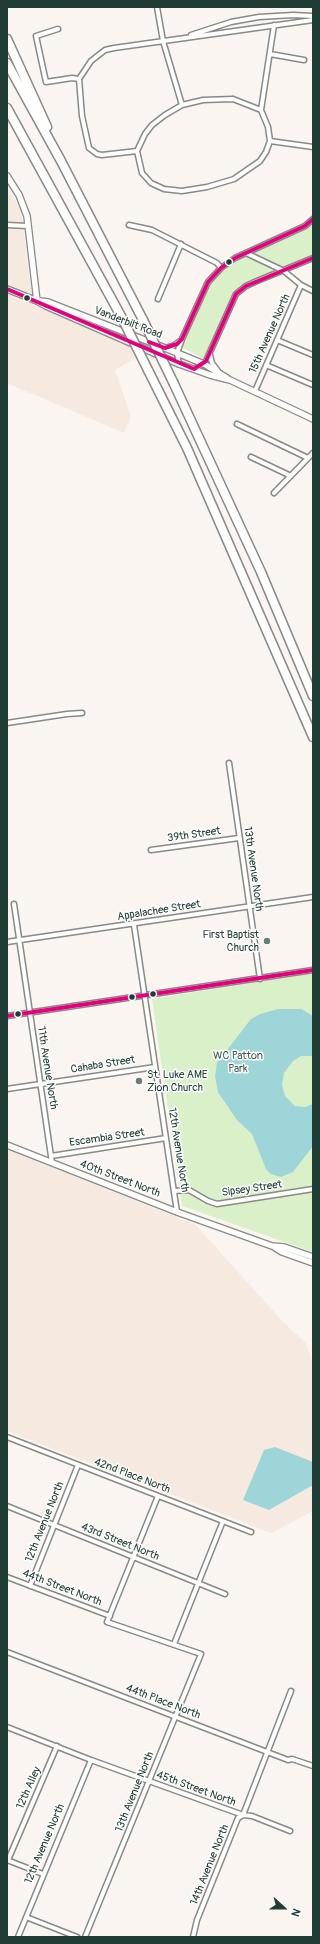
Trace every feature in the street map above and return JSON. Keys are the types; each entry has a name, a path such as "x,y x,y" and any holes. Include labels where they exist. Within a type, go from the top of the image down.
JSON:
{"highway":[{"path":"8,42 49,130 61,161"},
{"path":"7,63 61,161 174,384 261,572 313,696"},
{"path":"7,108 122,318 187,448 247,582 313,737"},
{"path":"7,117 38,167"}],"street":[{"path":"157,7 163,41 182,105"},
{"path":"187,37 231,22 277,15 313,16"},
{"path":"137,151 102,155 89,148 84,124 79,79 91,61 105,50 313,20"},
{"path":"261,110 233,99 203,100 182,105 152,125 145,134 137,151 142,173 151,183 164,189 182,190 208,187 234,179 260,161 266,152 270,141 268,127 261,110 274,25"},
{"path":"58,29 36,36 46,82 72,78 79,79"},
{"path":"270,54 304,60"},
{"path":"270,141 313,147"},
{"path":"7,176 24,206 28,226 37,301"},
{"path":"179,364 177,353 208,282 221,268 246,253 305,226 313,219"},
{"path":"7,225 28,226"},
{"path":"129,225 152,230 217,263 221,268"},
{"path":"158,299 181,244"},
{"path":"246,253 284,271 301,285 313,291"},
{"path":"194,369 204,364 210,354 236,294 252,283 313,258"},
{"name":"15th Avenue North","path":"255,391 301,285"},
{"name":"Vanderbilt Road","path":"7,289 179,364 230,380 313,419"},
{"name":"Vanderbilt Road","path":"37,301 48,302 165,348 204,364 230,380"},
{"path":"165,348 173,346 182,339"},
{"path":"277,340 313,355"},
{"path":"210,354 212,363 220,373"},
{"path":"266,365 313,385"},
{"path":"237,424 308,458"},
{"path":"274,493 313,453"},
{"path":"251,457 291,476"},
{"path":"7,723 82,713"},
{"name":"13th Avenue North","path":"229,763 248,907 260,979"},
{"name":"39th Street","path":"151,850 239,838"},
{"name":"Appalachee Street","path":"7,942 134,925 313,897"},
{"name":"11th Avenue North","path":"14,904 52,1163"},
{"name":"12th Avenue North","path":"134,925 177,1212"},
{"path":"7,1016 313,970"},
{"name":"Cahaba Street","path":"7,1089 155,1067"},
{"name":"Escambia Street","path":"51,1156 166,1138"},
{"name":"40th Street North","path":"7,1145 177,1212 272,1246"},
{"name":"Sipsey Street","path":"174,1191 189,1190 208,1201 217,1204 313,1189"},
{"path":"272,1246 284,1247 313,1257"},
{"path":"272,1246 282,1252 313,1263"},
{"name":"42nd Place North","path":"7,1437 251,1532"},
{"name":"12th Avenue North","path":"30,1586 78,1465"},
{"path":"110,1616 158,1496"},
{"name":"43rd Street North","path":"7,1506 225,1594"},
{"path":"174,1644 223,1522"},
{"name":"44th Street North","path":"7,1577 110,1616 107,1622 201,1654"},
{"name":"44th Place North","path":"7,1652 288,1760 292,1759 313,1766"},
{"name":"13th Avenue North","path":"85,1937 201,1654"},
{"name":"14th Avenue North","path":"193,1937 197,1920 238,1818 243,1816 292,1691"},
{"name":"45th Street North","path":"7,1727 91,1760 243,1816 252,1816 290,1831"},
{"name":"12th Alley","path":"8,1860 57,1746"},
{"name":"12th Avenue North","path":"18,1937 91,1760"},
{"path":"8,1860 43,1874"},
{"path":"26,1917 77,1937"}],"shaded area":[{"path":"7,187 21,210 33,305 129,346 135,358 115,370 131,417 124,433 7,383"},
{"path":"7,1149 196,1225 283,1322 305,1342 313,1363 313,1511 271,1533 7,1431"}],"green space":[{"path":"313,223 313,256 246,283 235,292 210,348 203,358 181,347 210,284 223,270 237,260 308,227"},
{"name":"WC Patton Park","path":"313,973 313,1252 182,1206 152,999"}],"water":[{"path":"278,1009 301,1009 313,1016 313,1056 301,1056 293,1061 284,1073 282,1085 285,1096 295,1106 305,1107 313,1104 313,1146 293,1172 281,1177 271,1174 266,1169 252,1134 237,1120 218,1092 215,1076 217,1063 251,1019 260,1014"},
{"path":"275,1447 313,1462 313,1485 269,1510 243,1500 264,1450"}],"transit line":[{"path":"149,342 165,348 177,344 182,339 208,282 221,268 235,258 305,226 313,219"},
{"path":"7,289 194,369 206,361 236,294 246,286 313,258"},
{"path":"7,1016 313,970"}],"place":[{"name":"First Baptist Church","path":"267,941"},
{"name":"St. Luke AME Zion Church","path":"139,1081"}]}
